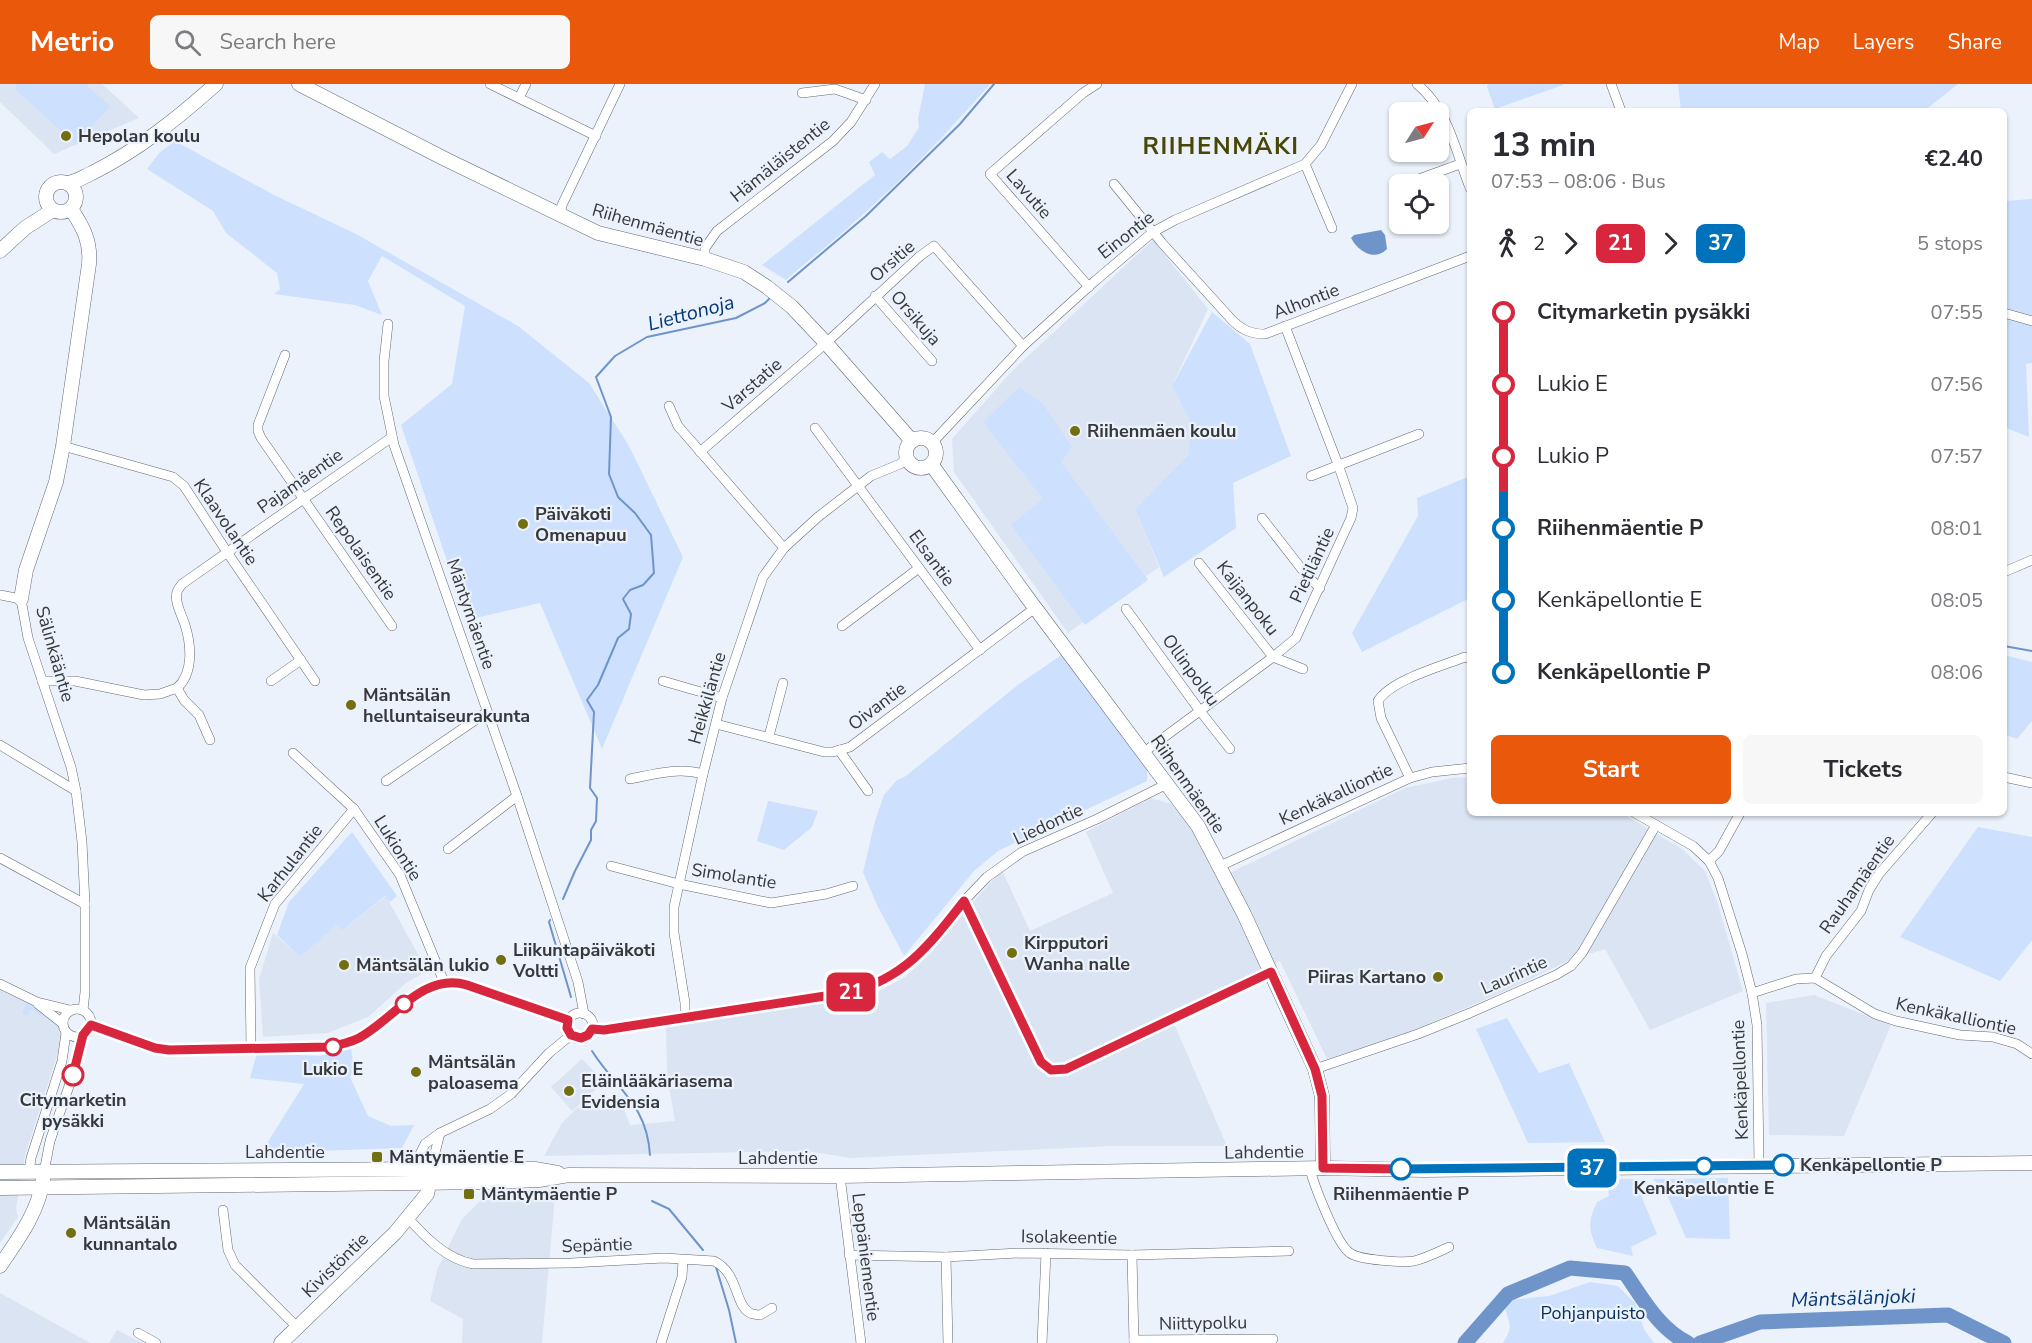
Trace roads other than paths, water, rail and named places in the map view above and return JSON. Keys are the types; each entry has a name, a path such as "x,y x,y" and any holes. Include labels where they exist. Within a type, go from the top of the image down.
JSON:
{"main road":[{"path":"102,169 81,189 74,203 62,212 50,206 46,197 50,187 58,182 77,182 102,169 168,124 216,84"},
{"name":"Riihenmäentie","path":"299,84 445,159 598,233 705,259 744,272 792,307 912,441"},
{"path":"67,183 74,188 74,203"},
{"name":"Sälinkääntie","path":"21,599 26,570 56,482 90,251 74,203"},
{"path":"0,251 50,206"},
{"path":"920,438 932,443 936,454 931,464 917,468 909,463 906,449 912,441 920,438"},
{"name":"Riihenmäentie","path":"931,464 1198,826 1220,866 1315,1069 1322,1096 1316,1169"},
{"name":"Lahdentie","path":"0,1188 423,1176 535,1169 569,1175 840,1176 1316,1169 1436,1170 2032,1163"},
{"name":"Lahdentie","path":"0,1172 423,1176"},
{"path":"29,1172 27,1198 31,1218"},
{"path":"0,1266 31,1218 42,1187 44,1172"},
{"path":"410,1214 423,1176"},
{"name":"Kivistöntie","path":"281,1343 389,1239 410,1214"}],"street":[{"path":"490,84 596,136"},
{"path":"519,98 526,84"},
{"path":"560,215 562,205 620,84"},
{"name":"Hämäläistentie","path":"705,259 705,248 717,231 843,132 875,84"},
{"name":"Lavutie","path":"1089,287 990,174 1083,93 1097,84"},
{"name":"Einontie","path":"932,443 1023,346 1153,232 1175,220 1305,164 1322,145 1352,84"},
{"path":"1417,84 1429,88 1444,119 1467,181"},
{"path":"1611,84 1620,108"},
{"path":"802,93 835,89 866,99"},
{"path":"1305,164 1332,228"},
{"path":"1433,174 1460,164"},
{"name":"Alhontie","path":"1114,184 1153,232 1240,328 1250,332 1265,334 1467,257"},
{"name":"Orsitie","path":"826,343 875,296 934,246 1023,346"},
{"name":"Orsikuja","path":"875,296 932,362"},
{"path":"2007,314 2032,321"},
{"name":"Mäntymäentie","path":"388,324 384,361 384,396 392,437 517,796 578,982 584,1014"},
{"name":"Pietiläntie","path":"1144,752 1296,638 1351,518 1353,507 1285,326"},
{"name":"Varstatie","path":"700,452 826,343"},
{"name":"Repolaisentie","path":"285,355 258,425 258,431 392,626"},
{"path":"669,406 678,426 784,548"},
{"name":"Elsantie","path":"814,428 980,650"},
{"path":"1311,476 1419,434"},
{"name":"Pajamäentie","path":"177,688 188,675 189,659 186,627 177,603 177,593 182,584 392,437"},
{"name":"Klaavolantie","path":"63,446 173,477 184,486 226,552 315,681"},
{"name":"Heikkiläntie","path":"685,1017 686,1003 674,933 674,906 703,774 723,698 763,577 784,548 818,517 871,476 900,464 907,458"},
{"path":"1263,518 1308,578 1320,588"},
{"path":"2007,571 2030,561"},
{"name":"Kaijanpoku","path":"1199,563 1273,657 1303,669"},
{"path":"842,626 919,568"},
{"path":"0,595 21,599"},
{"name":"Sälinkääntie","path":"21,599 28,638 71,767 76,791 82,842 84,904 85,992 83,1010"},
{"name":"Oivantie","path":"716,724 770,736 824,752 850,747 1035,608"},
{"name":"Ollinpolku","path":"1126,609 1230,749"},
{"path":"1410,778 1381,718 1378,701 1382,694 1403,682 1467,657"},
{"path":"271,681 301,660"},
{"path":"42,681 75,681 144,694 160,694 177,688 184,700 199,715 210,740"},
{"path":"663,681 723,698"},
{"path":"770,736 783,683"},
{"path":"386,781 487,712"},
{"path":"0,745 76,791"},
{"path":"840,750 868,791"},
{"name":"Lukiontie","path":"293,753 354,809 400,875 444,982"},
{"name":"Kenkäkalliontie","path":"1220,866 1410,778 1432,772 1467,768"},
{"path":"630,780 668,771 689,770 703,774"},
{"path":"2007,778 2032,783"},
{"name":"Liedontie","path":"592,1029 604,1030 851,992 868,987 900,971 912,962 987,877 1022,852 1097,819 1167,784"},
{"path":"448,849 517,796"},
{"name":"Karhulantie","path":"251,1048 250,968 275,904 354,809"},
{"path":"1640,816 1693,846 1709,861 1718,878 1752,993 1796,979 1815,978"},
{"path":"1709,861 1719,852 1738,816"},
{"name":"Rauhamäentie","path":"1815,978 1826,956 1861,911 1869,890 1879,874 1929,816"},
{"name":"Laurintie","path":"1315,1069 1418,1034 1557,975 1571,966 1582,953 1656,825"},
{"path":"0,858 84,904"},
{"name":"Simolantie","path":"611,866 679,884 771,903 826,894 853,886"},
{"path":"964,901 1041,1062 1051,1070 1066,1069 1271,972"},
{"name":"Kenkäkalliontie","path":"1815,978 1875,1014 1960,1035 1993,1037 2017,1044 2032,1054"},
{"path":"91,1025 155,1048 169,1050 328,1047 356,1040 379,1025 421,991 444,982 459,982 568,1020"},
{"path":"0,984 36,1002 62,1023 66,1033 62,1061 31,1158 29,1172"},
{"name":"Kenkäpellontie","path":"1752,993 1757,1025 1759,1165"},
{"path":"36,1002 70,1010 79,1008 88,1015 91,1025"},
{"path":"62,1023 64,1015 70,1010"},
{"path":"577,1013 584,1014 592,1021 592,1029 588,1035 581,1038 571,1035 567,1028 568,1020 577,1013"},
{"path":"44,1172 50,1141 78,1063 83,1035 91,1025"},
{"path":"66,1033 74,1037 83,1035"},
{"path":"423,1176 418,1156 425,1144 440,1133 490,1109 511,1094 549,1053 571,1035"},
{"path":"423,1176 440,1133"},
{"path":"1316,1169 1313,1181 1341,1243 1351,1255 1413,1261 1449,1247"},
{"name":"Leppäniementie","path":"840,1176 861,1343"},
{"path":"223,1210 228,1250 236,1265 297,1327"},
{"name":"Sepäntie","path":"410,1214 433,1244 459,1261 473,1264 571,1263 664,1258 706,1260 721,1265 732,1277 744,1307 751,1314 760,1315 772,1308"},
{"name":"Isolakeentie","path":"849,1255 946,1257 1046,1253 1289,1251"},
{"path":"1042,1343 1046,1253"},
{"path":"1132,1254 1134,1342"},
{"path":"946,1257 948,1343"},
{"path":"662,1343 682,1276 683,1260"},
{"path":"138,1333 156,1343"},
{"name":"Niittypolku","path":"1134,1342 1273,1339"}],"water":[{"path":"1381,230 1385,235 1387,249 1377,255 1362,251 1351,238 1354,235"}],"waterway":[{"name":"Liettonoja","path":"788,282 866,216 960,124 994,84"},
{"name":"Liettonoja","path":"563,899 591,840 591,830 596,821 597,798 590,788 594,712 587,700 598,685 618,638 629,629 631,614 623,599 630,590 643,585 654,573 651,535 635,513 618,497 609,474 611,417 596,377 615,356 647,337 736,318 770,298"},
{"path":"2007,647 2032,651"},
{"name":"Liettonoja","path":"550,920 571,997"},
{"name":"Liettonoja","path":"592,1051 637,1110 648,1137 650,1155"},
{"name":"Liettonoja","path":"652,1201 669,1209 703,1250"},
{"name":"Liettonoja","path":"716,1267 736,1343"},
{"name":"Mäntsälänjoki","path":"1465,1343 1508,1294 1570,1268 1625,1273 1660,1322 1688,1343"},
{"name":"Mäntsälänjoki","path":"1700,1343 1760,1322 1948,1315 2004,1343"}],"place":[{"name":"Hepolan koulu","path":"66,136"},
{"name":"Riihenmäen koulu","path":"1075,431"},
{"name":"Päiväkoti Omenapuu","path":"523,524"},
{"name":"Mäntsälän helluntaiseurakunta","path":"351,705"},
{"name":"Kirpputori Wanha nalle","path":"1012,953"},
{"name":"Liikuntapäiväkoti Voltti","path":"501,960"},
{"name":"Mäntsälän lukio","path":"344,965"},
{"name":"Piiras Kartano","path":"1438,977"},
{"name":"Lukio E","path":"333,1047"},
{"name":"Mäntsälän paloasema","path":"416,1072"},
{"name":"Citymarketin pysäkki","path":"73,1075"},
{"name":"Eläinlääkäriasema Evidensia","path":"569,1091"},
{"name":"Mäntymäentie E","path":"377,1157"},
{"name":"Kenkäpellontie P","path":"1783,1165"},
{"name":"Kenkäpellontie E","path":"1704,1166"},
{"name":"Riihenmäentie P","path":"1401,1169"},
{"name":"Mäntymäentie P","path":"469,1194"},
{"name":"Mäntsälän kunnantalo","path":"71,1233"}],"district":[{"name":"RIIHENMÄKI","path":"1221,146"}],"park label":[{"name":"Pohjanpuisto","path":"1593,1313"}]}
